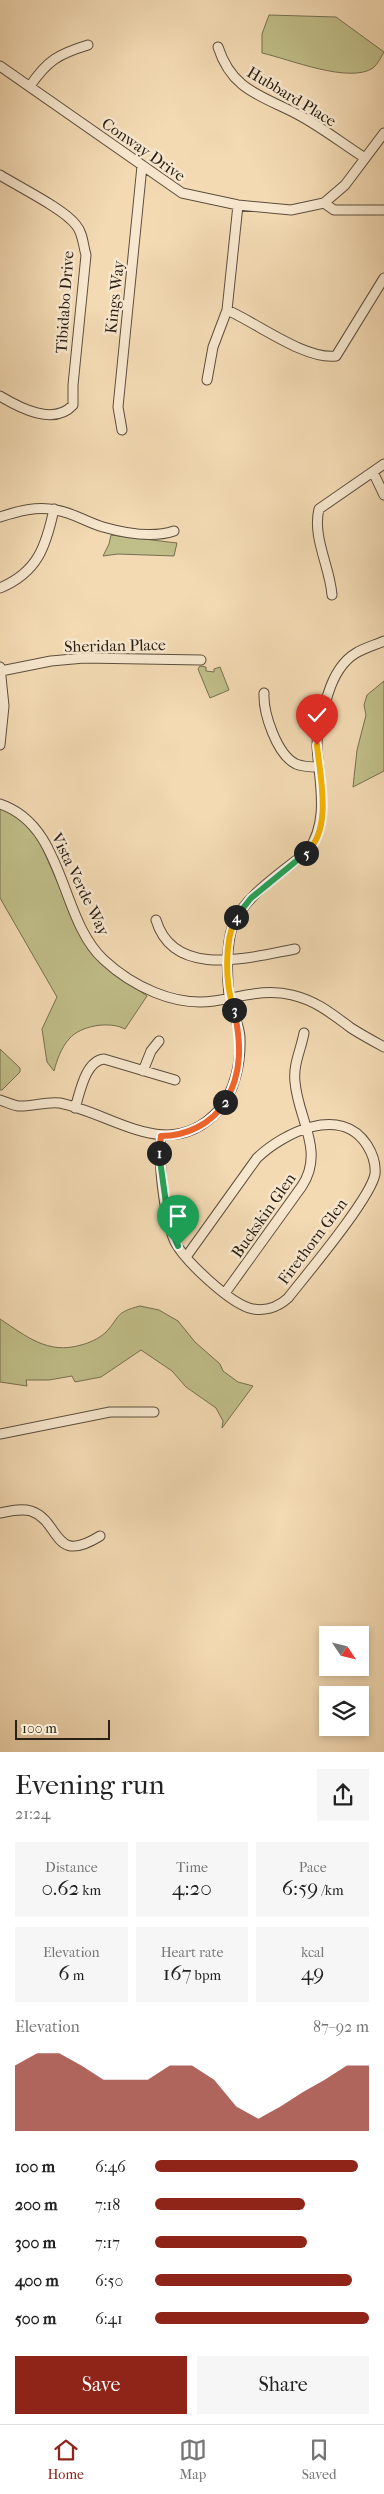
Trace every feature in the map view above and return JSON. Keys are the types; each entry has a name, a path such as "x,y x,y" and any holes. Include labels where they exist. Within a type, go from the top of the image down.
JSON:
{"street":[{"path":"30,86 42,68 52,59 88,45"},
{"name":"Hubbard Place","path":"218,46 223,63 238,83 248,91 265,101 298,114 365,158"},
{"name":"Conway Drive","path":"0,66 182,194 238,204 291,210 321,204 334,210 384,210"},
{"path":"321,204 345,185 384,133"},
{"name":"Kings Way","path":"122,430 118,407 142,166"},
{"name":"Tibidabo Drive","path":"0,175 66,215 77,226 86,255 73,385 73,405 67,412 55,416 20,408 0,396"},
{"path":"207,380 213,347 227,310 238,204"},
{"path":"227,310 247,319 293,346 328,357 336,356 384,278"},
{"path":"332,596 330,576 317,528 320,509 384,464"},
{"path":"373,472 384,495"},
{"path":"0,517 22,509 54,509 79,515 112,529 161,535 174,531"},
{"path":"0,588 21,576 42,552 54,509"},
{"path":"0,1100 18,1106 48,1102 75,1108 148,1134 161,1136 172,1136 190,1131 210,1119 229,1096 237,1073 240,1049 240,1034 229,998 229,961 232,926 242,908 308,851 319,832 322,811 317,745 323,709 340,668 355,654 384,641"},
{"name":"Sheridan Place","path":"0,669 84,658 201,660"},
{"path":"0,669 4,706 0,745"},
{"path":"264,693 263,707 284,756 298,765 319,766"},
{"name":"Vista Verde Way","path":"0,804 23,815 39,833 49,851 86,936 103,960 154,993 184,1001 213,1002 272,992 293,995 333,1012 352,1028 384,1047"},
{"path":"156,920 160,933 166,940 186,953 208,960 229,961 295,949"},
{"name":"Buckskin Glen","path":"225,1293 308,1177 313,1162 294,1084 294,1067 304,1033"},
{"path":"143,1071 151,1051 159,1041"},
{"path":"75,1108 90,1066 97,1060 104,1059 175,1080"},
{"name":"Firethorn Glen","path":"161,1136 160,1161 169,1225 175,1241 192,1266 225,1293 246,1307 270,1309 282,1303 370,1188 375,1173 372,1153 363,1139 350,1129 336,1125 306,1128"},
{"path":"186,1257 257,1158 270,1146 306,1128"},
{"path":"0,1434 110,1412 154,1412"},
{"path":"0,1513 18,1510 31,1511 41,1518 62,1543 70,1546 92,1541 100,1536"}],"shaded area":[{"path":"269,15 336,17 384,52 373,68 362,72 349,73 319,69 262,53 262,34"},
{"path":"111,535 177,543 174,556 118,554 103,556"},
{"path":"200,666 206,667 206,671 214,672 214,669 220,667 229,690 210,698 198,669"},
{"path":"384,681 384,771 353,787 357,750 366,715 364,705 367,695"},
{"path":"0,807 10,811 35,831 77,927 110,970 147,996 125,1029 104,1025 81,1030 74,1034 62,1050 54,1071 47,1062 42,1029 57,997 0,898"},
{"path":"0,1049 20,1068 20,1072 2,1090 0,1090"},
{"path":"140,1306 159,1310 178,1321 195,1342 220,1364 223,1371 238,1382 253,1386 222,1428 223,1421 216,1408 186,1387 172,1371 141,1350 101,1377 75,1382 72,1376 49,1380 26,1380 27,1386 0,1382 0,1319 38,1342 58,1348 69,1347 96,1339 110,1328 121,1313"}],"route":[{"path":"178,1246 169,1225 160,1161 159,1148 161,1136 172,1136 190,1131 210,1119 223,1106 229,1096 237,1073 240,1049 240,1034 229,998 229,961 232,926 242,908 251,898 308,851 319,832 322,811 317,745"}]}
